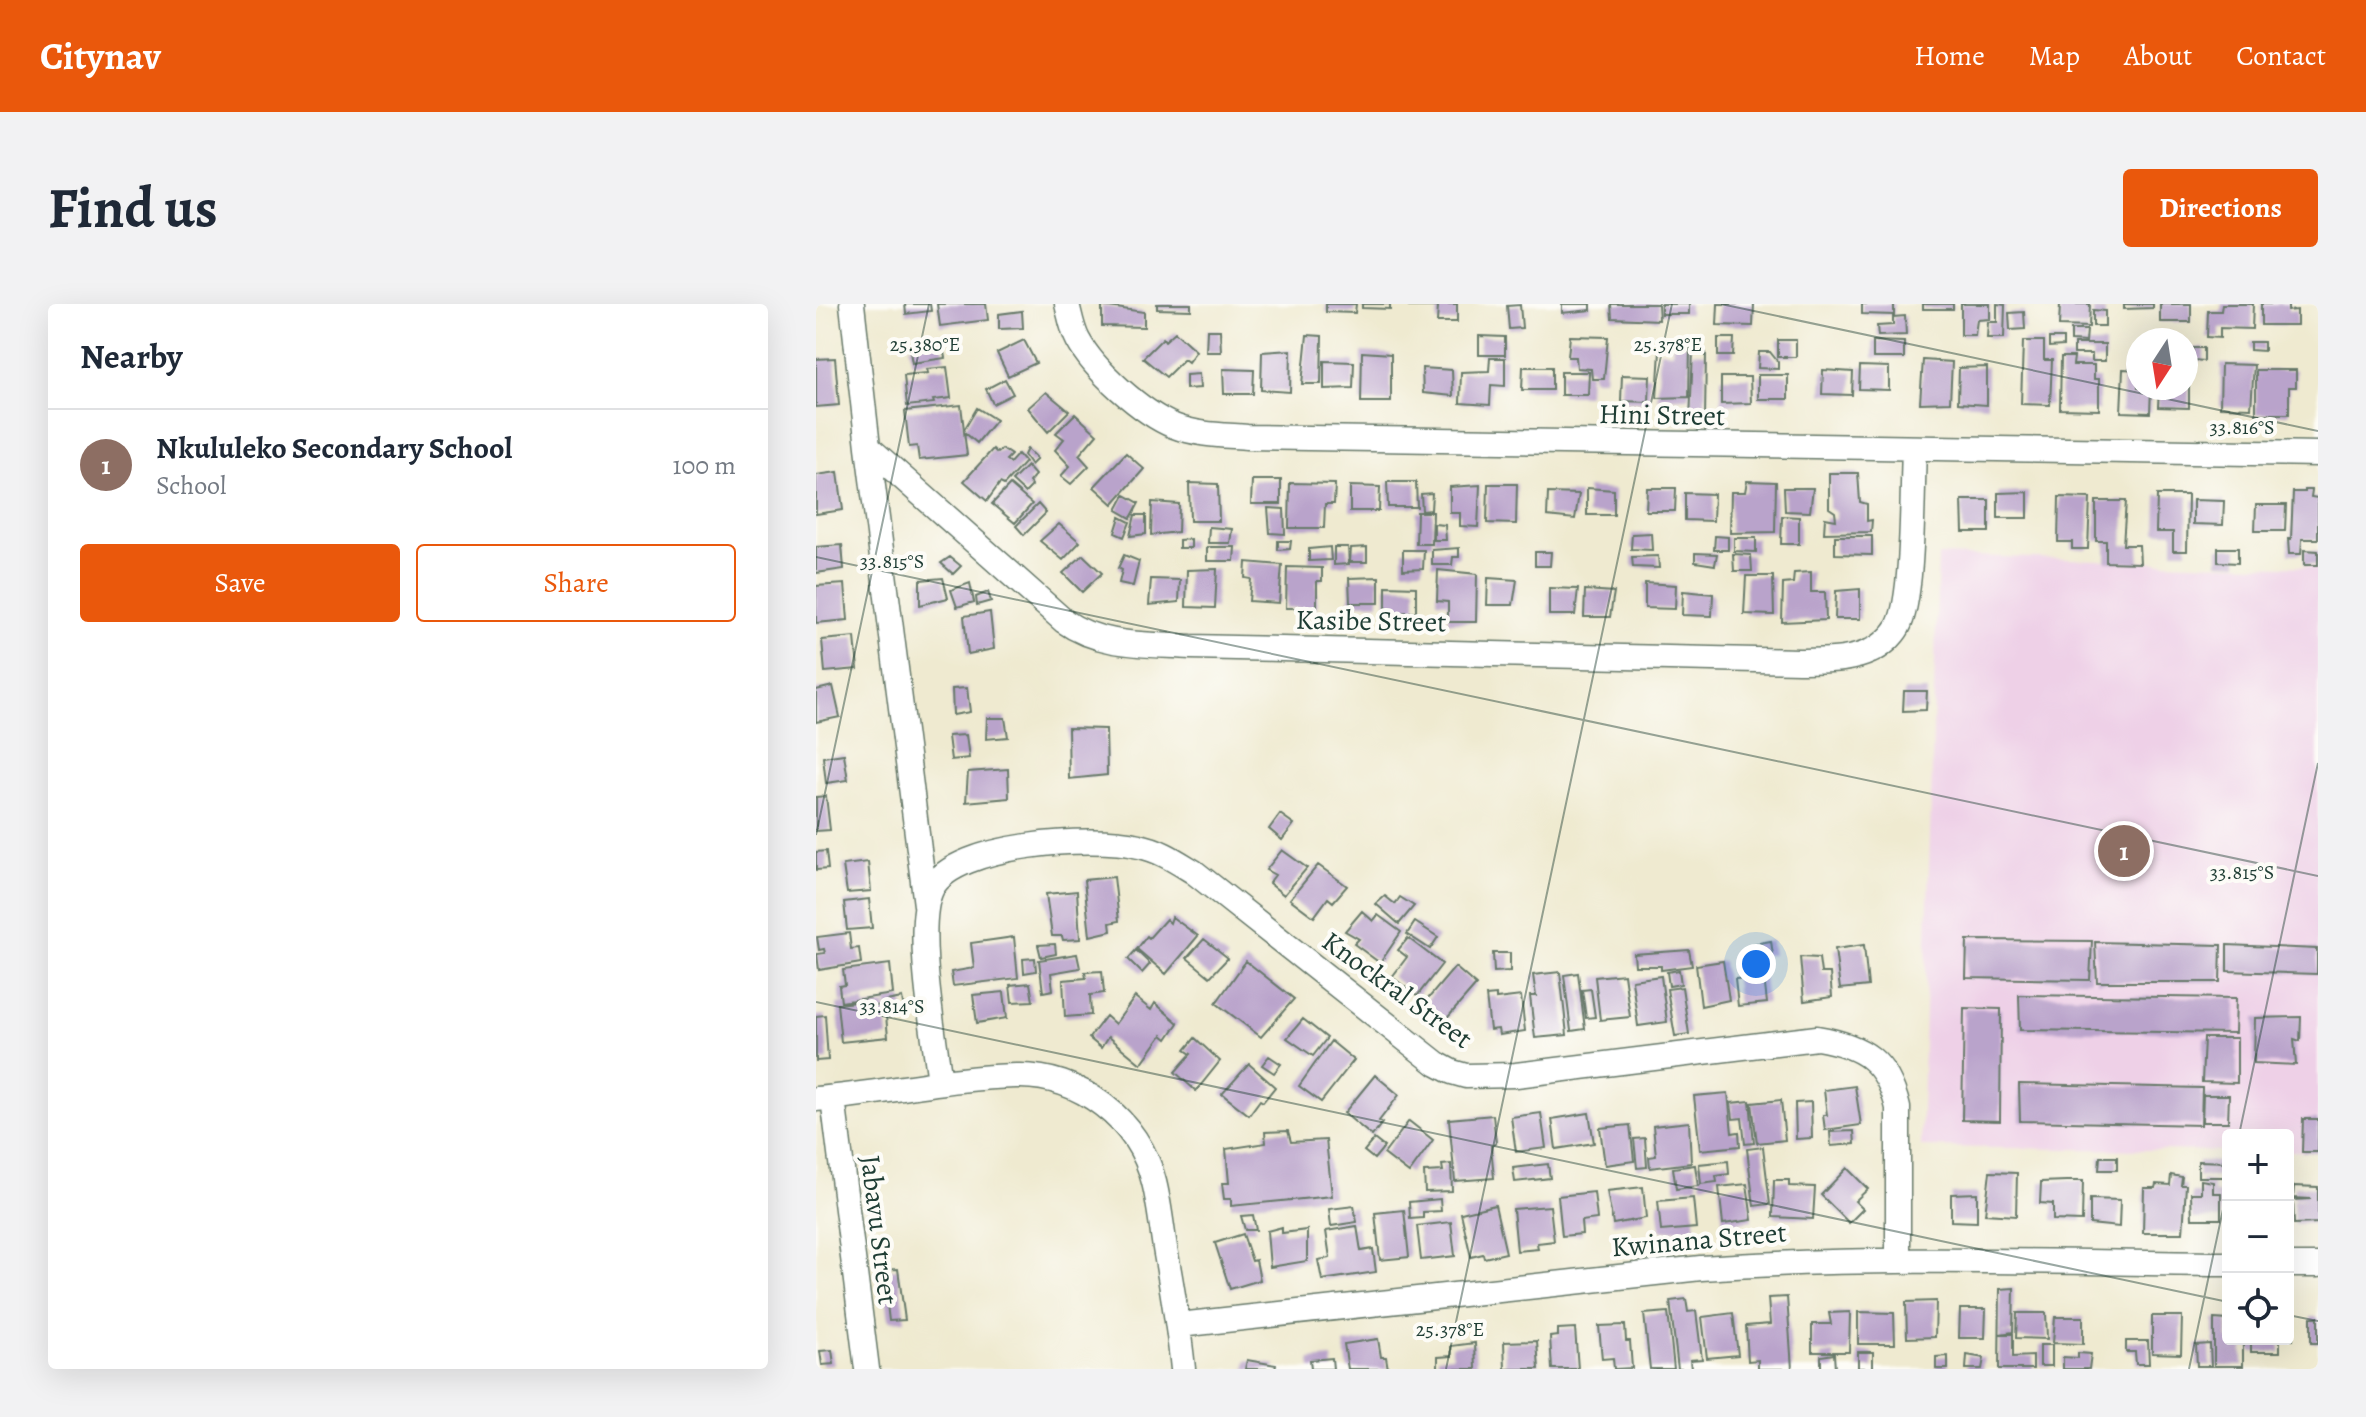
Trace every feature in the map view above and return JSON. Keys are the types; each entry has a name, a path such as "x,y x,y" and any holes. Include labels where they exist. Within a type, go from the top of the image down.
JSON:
{"street":[{"path":"852,304 868,447"},
{"name":"Hini Street","path":"1067,304 1077,339 1121,388 1150,414 1175,426 1205,434 1263,438 1914,450 2318,454"},
{"name":"Kasibe Street","path":"868,447 1064,621 1092,637 1191,647 1799,661 1838,660 1866,653 1889,638 1899,626 1907,584 1914,450"},
{"name":"Knockral Street","path":"868,447 926,911"},
{"name":"Knockral Street","path":"940,1082 923,935 932,888 964,861 1028,847 1086,841 1119,842 1166,855 1194,872 1437,1064 1466,1076 1565,1071 1817,1038 1853,1047 1870,1057 1883,1070 1893,1086 1898,1108 1898,1260"},
{"path":"824,1098 1018,1075 1056,1080 1108,1106 1142,1151 1154,1180 1179,1325 1183,1369"},
{"name":"Jabavu Street","path":"824,1098 867,1369"},
{"name":"Kwinana Street","path":"1179,1325 1701,1268 1784,1262 1898,1260 2222,1264"},
{"path":"2294,1265 2318,1265"}],"shaded area":[{"path":"1938,555 2318,567 2318,1152 2294,1151 2294,1129 2222,1129 2222,1151 1921,1147"}],"building":[{"path":"905,304 930,304 931,311 906,314"},
{"path":"937,304 986,304 988,320 940,326"},
{"path":"1157,304 1191,304 1191,310 1157,309"},
{"path":"1326,304 1356,304 1355,313 1326,312"},
{"path":"1362,304 1390,304 1390,309 1362,308"},
{"path":"1409,304 1457,304 1457,322 1437,322 1438,307 1409,307"},
{"path":"1562,304 1591,304 1591,310 1562,313"},
{"path":"1611,304 1658,304 1659,320 1612,318"},
{"path":"1661,304 1689,304 1689,314 1661,314"},
{"path":"1718,304 1754,304 1753,326 1717,325"},
{"path":"1862,304 1894,304 1894,315 1862,314"},
{"path":"1923,304 1953,304 1953,309 1923,309"},
{"path":"1961,304 1990,304 1990,319 1977,320 1975,335 1961,335"},
{"path":"1997,304 2005,305 2004,338 1987,338 1988,322 1997,322"},
{"path":"2060,304 2090,304 2089,327 2059,326"},
{"path":"2124,304 2153,304 2153,308 2124,309"},
{"path":"2160,304 2191,304 2191,322 2160,322"},
{"path":"2222,304 2253,304 2252,329 2220,328 2220,338 2207,337 2208,311 2221,311"},
{"path":"2261,304 2288,304 2288,311 2297,310 2297,325 2261,325"},
{"path":"1520,305 1522,328 1509,329 1507,306"},
{"path":"1102,306 1144,312 1144,327 1102,326"},
{"path":"2093,310 2105,311 2105,326 2093,326"},
{"path":"1022,311 1023,328 999,329 999,314"},
{"path":"2024,312 2025,329 2010,330 2009,313"},
{"path":"1905,316 1906,335 1878,336 1877,326 1893,325 1893,317"},
{"path":"1207,330 1220,330 1221,352 1206,352"},
{"path":"2071,330 2087,330 2086,342 2071,341"},
{"path":"1175,332 1196,351 1188,362 1184,359 1166,377 1143,358 1163,338 1165,341"},
{"path":"1307,335 1322,336 1321,384 1302,384"},
{"path":"1479,336 1505,337 1505,355 1479,355"},
{"path":"1570,336 1608,337 1604,379 1592,379 1591,369 1577,368 1576,357 1568,357"},
{"path":"1718,338 1734,338 1733,356 1718,356"},
{"path":"2049,338 2063,338 2063,346 2049,347"},
{"path":"1024,340 1036,363 1008,376 997,353"},
{"path":"1778,340 1796,340 1796,357 1778,357"},
{"path":"942,341 945,358 912,363 909,346"},
{"path":"1873,341 1904,342 1904,358 1873,358"},
{"path":"2023,341 2044,341 2044,360 2052,360 2050,405 2021,404"},
{"path":"2250,342 2264,342 2264,351 2250,350"},
{"path":"1673,344 1690,345 1689,397 1657,398 1660,351 1672,352"},
{"path":"2074,344 2105,344 2105,361 2092,361 2092,354 2074,354"},
{"path":"2198,348 2204,348 2204,361 2198,360"},
{"path":"1291,350 1290,392 1261,390 1262,352"},
{"path":"1362,352 1391,354 1391,402 1361,402"},
{"path":"1693,352 1706,353 1705,419 1690,419"},
{"path":"1759,352 1770,352 1778,362 1778,369 1758,368"},
{"path":"2061,357 2074,357 2073,365 2094,365 2094,379 2099,379 2099,410 2060,409"},
{"path":"835,358 839,405 816,407 816,359"},
{"path":"1490,358 1505,358 1505,386 1491,385 1490,405 1460,403 1461,372 1489,371"},
{"path":"1923,360 1952,362 1950,402 1920,403"},
{"path":"1324,361 1354,362 1353,388 1324,389"},
{"path":"2221,364 2254,365 2251,408 2220,407"},
{"path":"1860,366 1889,367 1889,390 1859,389"},
{"path":"947,367 951,398 907,406 904,375 928,373 927,369"},
{"path":"1523,367 1552,367 1552,390 1522,390"},
{"path":"1987,367 1987,405 1958,403 1959,368"},
{"path":"1422,368 1452,370 1453,396 1423,393"},
{"path":"1223,369 1254,370 1253,394 1224,394"},
{"path":"2123,369 2126,369 2126,400 2151,400 2150,413 2121,412"},
{"path":"1823,370 1853,372 1852,395 1822,394"},
{"path":"2256,370 2296,370 2296,387 2289,387 2289,414 2256,414"},
{"path":"1561,372 1589,372 1588,395 1561,395"},
{"path":"1199,374 1200,388 1186,389 1186,375"},
{"path":"1622,375 1650,376 1649,402 1621,401"},
{"path":"1758,375 1788,375 1788,399 1758,399"},
{"path":"1721,377 1750,377 1751,403 1721,404"},
{"path":"1005,379 1013,394 993,404 986,389"},
{"path":"1046,392 1069,411 1048,432 1028,408"},
{"path":"2158,400 2189,400 2189,408 2158,407"},
{"path":"961,405 964,430 977,408 996,420 977,443 964,432 967,455 919,460 917,446 909,447 905,411"},
{"path":"1075,414 1097,434 1079,455 1089,466 1071,484 1061,476 1070,466 1055,450 1064,439 1056,433"},
{"path":"993,449 997,453 1002,449 1011,455 1006,460 1010,463 1018,454 1025,462 1004,485 1000,483 987,501 964,481"},
{"path":"1027,449 1037,459 1031,465 1024,455"},
{"path":"1126,453 1144,469 1113,504 1094,487"},
{"path":"1027,466 1035,475 1029,482 1032,486 1025,493 1012,481"},
{"path":"838,472 843,510 816,514 816,475"},
{"path":"1829,473 1858,473 1860,502 1867,504 1867,521 1872,520 1871,532 1824,533 1825,518 1836,520 1835,512 1829,508"},
{"path":"1252,480 1281,480 1281,504 1251,504"},
{"path":"1747,481 1776,482 1775,532 1730,533 1731,492 1745,492"},
{"path":"1387,482 1416,482 1417,507 1388,507"},
{"path":"1189,483 1218,484 1219,521 1190,521"},
{"path":"1290,483 1335,484 1334,504 1325,504 1324,528 1289,528"},
{"path":"1488,484 1517,484 1516,524 1487,523"},
{"path":"1010,485 1032,504 1015,523 992,504"},
{"path":"1480,485 1478,527 1460,526 1460,513 1450,513 1450,487"},
{"path":"1350,486 1380,487 1379,511 1350,511"},
{"path":"1587,488 1614,490 1614,515 1587,515"},
{"path":"1647,488 1676,488 1675,511 1646,511"},
{"path":"1784,488 1813,488 1810,512 1785,511"},
{"path":"2312,490 2311,497 2318,498 2318,539 2302,539 2301,554 2289,554 2293,492"},
{"path":"2028,492 2028,518 1998,518 1998,493"},
{"path":"1432,493 1431,510 1422,511 1421,494"},
{"path":"1548,493 1579,494 1575,519 1547,516"},
{"path":"1685,493 1714,494 1713,521 1685,520"},
{"path":"1125,495 1139,503 1131,518 1117,510"},
{"path":"2157,495 2188,495 2187,551 2173,551 2173,532 2156,532"},
{"path":"2059,497 2090,498 2088,549 2072,549 2072,542 2058,542"},
{"path":"1962,500 1989,500 1989,532 1963,532"},
{"path":"2193,500 2224,501 2223,525 2193,524"},
{"path":"2096,501 2126,501 2123,545 2139,545 2140,563 2106,562 2106,541 2096,541"},
{"path":"1152,502 1179,504 1178,532 1151,535"},
{"path":"1038,504 1046,513 1024,535 1016,526"},
{"path":"2256,505 2286,505 2285,531 2255,531"},
{"path":"1268,508 1284,509 1285,534 1270,533"},
{"path":"1417,512 1433,512 1432,544 1416,544"},
{"path":"1135,515 1146,515 1146,534 1130,536"},
{"path":"1782,516 1799,517 1799,544 1781,544"},
{"path":"1120,517 1130,522 1124,537 1115,533"},
{"path":"1059,524 1080,542 1063,560 1040,541"},
{"path":"1434,524 1445,525 1446,540 1434,540"},
{"path":"1209,527 1232,529 1230,543 1208,543"},
{"path":"1651,533 1652,550 1631,549 1632,534"},
{"path":"1715,536 1728,537 1728,550 1714,550"},
{"path":"1835,536 1872,536 1872,555 1835,554"},
{"path":"1734,538 1756,538 1756,552 1734,551"},
{"path":"1191,539 1191,548 1179,548 1179,540"},
{"path":"1278,541 1291,541 1290,549 1278,550"},
{"path":"842,545 844,569 816,573 816,547"},
{"path":"1207,547 1235,547 1234,561 1207,561"},
{"path":"1330,547 1331,560 1309,561 1309,549"},
{"path":"1334,547 1348,547 1349,564 1334,565"},
{"path":"1367,547 1367,562 1350,562 1351,548"},
{"path":"1459,548 1459,557 1453,557 1452,565 1432,565 1432,550"},
{"path":"2218,548 2238,548 2238,563 2218,562"},
{"path":"1403,550 1424,550 1423,569 1403,570"},
{"path":"2304,550 2318,551 2318,565 2304,565"},
{"path":"1535,552 1551,552 1550,566 1535,566"},
{"path":"1695,553 1717,554 1715,565 1695,562"},
{"path":"1733,554 1751,555 1752,571 1734,571"},
{"path":"1083,555 1102,573 1082,592 1063,573"},
{"path":"1124,555 1139,561 1133,586 1119,583 1122,570 1118,568"},
{"path":"1658,556 1659,568 1633,567 1632,557"},
{"path":"950,557 961,566 953,574 941,563"},
{"path":"1246,562 1282,565 1279,603 1249,601 1251,579 1245,578"},
{"path":"1287,567 1322,568 1322,581 1317,581 1317,608 1286,608"},
{"path":"1217,569 1215,608 1186,607 1187,570"},
{"path":"1438,570 1477,574 1476,622 1448,622 1448,602 1437,601"},
{"path":"1811,572 1811,592 1825,592 1826,620 1782,622 1783,584 1793,583 1794,573"},
{"path":"1746,576 1773,576 1774,615 1744,614"},
{"path":"1379,577 1379,603 1350,603 1349,578"},
{"path":"943,578 948,598 920,605 920,580"},
{"path":"1488,578 1517,580 1513,605 1487,605"},
{"path":"1151,579 1180,580 1179,602 1149,605"},
{"path":"970,583 974,602 957,607 951,590"},
{"path":"1645,583 1676,585 1675,609 1645,608"},
{"path":"845,584 848,620 816,623 816,586"},
{"path":"1386,586 1416,587 1416,612 1386,613"},
{"path":"1549,588 1578,589 1575,615 1549,615"},
{"path":"1860,589 1860,619 1835,619 1836,591"},
{"path":"1585,590 1614,592 1610,617 1584,617"},
{"path":"1683,591 1713,594 1712,616 1682,615"},
{"path":"988,592 991,601 977,605 976,597"},
{"path":"990,612 994,649 968,654 964,616"},
{"path":"855,637 858,669 825,672 822,640"},
{"path":"833,686 840,717 816,722 816,690"},
{"path":"967,688 970,712 953,715 952,689"},
{"path":"1904,691 1927,691 1926,710 1903,711"},
{"path":"987,718 1005,718 1008,737 986,739"},
{"path":"1068,728 1106,729 1107,775 1069,779"},
{"path":"966,735 969,758 951,760 948,736"},
{"path":"844,754 848,780 826,783 823,757"},
{"path":"1008,769 1009,798 966,802 968,772"},
{"path":"826,796 830,830 816,831 816,797"},
{"path":"1280,814 1294,824 1282,840 1269,829"},
{"path":"1282,850 1307,868 1284,895 1269,883 1275,875 1266,870"},
{"path":"826,851 828,869 816,870 816,852"},
{"path":"868,862 871,891 847,893 843,865"},
{"path":"1318,865 1347,886 1333,902 1328,898 1314,917 1290,899"},
{"path":"1114,877 1119,921 1110,923 1111,931 1090,936 1084,880"},
{"path":"1077,891 1080,939 1063,940 1062,936 1052,936 1046,894"},
{"path":"1385,896 1395,904 1400,897 1414,906 1399,924 1376,904"},
{"path":"869,899 872,928 847,930 844,902"},
{"path":"1362,911 1373,921 1378,915 1401,932 1380,963 1354,944 1359,939 1345,931"},
{"path":"1172,917 1198,936 1166,974 1137,949 1166,919 1170,923"},
{"path":"1415,922 1438,937 1430,949 1407,934"},
{"path":"849,933 851,949 859,948 861,963 819,970 817,954 825,953 824,949 819,950 817,937"},
{"path":"1014,937 1018,978 953,986 951,972 974,968 971,943"},
{"path":"1408,938 1442,964 1417,996 1392,977 1407,957 1398,950"},
{"path":"1204,939 1228,958 1210,977 1187,958"},
{"path":"1967,940 2092,941 2090,980 1966,978"},
{"path":"1771,941 1773,955 1754,955 1753,944"},
{"path":"2095,942 2221,945 2220,982 2097,982"},
{"path":"1055,944 1056,954 1041,957 1038,945"},
{"path":"1864,945 1868,986 1840,989 1835,949"},
{"path":"2227,945 2317,949 2317,974 2227,971"},
{"path":"1136,950 1150,964 1142,973 1128,959"},
{"path":"1689,950 1692,966 1661,970 1661,966 1635,966 1634,954"},
{"path":"1493,953 1510,953 1510,971 1494,972"},
{"path":"1077,954 1080,968 1051,973 1053,990 1043,992 1039,960"},
{"path":"1800,957 1819,958 1821,973 1830,973 1832,997 1804,1001"},
{"path":"1035,958 1036,971 1024,973 1023,959"},
{"path":"1246,961 1294,999 1261,1037 1216,1003"},
{"path":"1723,961 1729,1000 1701,1006 1696,965"},
{"path":"890,964 893,994 841,1002 839,986 845,985 843,970"},
{"path":"1455,967 1476,985 1442,1024 1421,1007"},
{"path":"1679,970 1681,984 1669,986 1667,972"},
{"path":"1102,971 1104,993 1090,995 1091,1015 1065,1017 1063,980 1086,978 1085,972"},
{"path":"1560,972 1567,1035 1535,1038 1530,996 1536,996 1533,975"},
{"path":"1578,973 1585,1029 1571,1031 1564,975"},
{"path":"1624,974 1630,1017 1600,1020 1595,977"},
{"path":"1661,976 1667,1022 1638,1026 1632,980"},
{"path":"1764,977 1767,1003 1738,1006 1735,979"},
{"path":"1030,983 1033,1001 1012,1002 1010,985"},
{"path":"1682,987 1689,1034 1675,1036 1667,989"},
{"path":"1591,989 1595,1017 1586,1018 1582,990"},
{"path":"1004,992 1007,1018 977,1023 973,995"},
{"path":"1496,995 1496,999 1521,996 1525,1031 1499,1035 1498,1029 1490,1030 1486,996"},
{"path":"2019,995 2236,998 2235,1033 2020,1030"},
{"path":"1135,997 1151,1010 1155,1003 1178,1023 1167,1039 1162,1035 1141,1064 1108,1037 1101,1048 1089,1038 1106,1016 1115,1024"},
{"path":"902,998 905,1014 889,1017 886,1001"},
{"path":"865,1001 865,1007 885,1005 888,1037 841,1042 837,1004"},
{"path":"1964,1008 2001,1009 2000,1121 1962,1120"},
{"path":"825,1015 828,1060 816,1061 816,1016"},
{"path":"2301,1017 2300,1041 2294,1039 2296,1065 2254,1063 2255,1018"},
{"path":"1303,1019 1327,1038 1313,1056 1287,1038"},
{"path":"1195,1038 1220,1061 1196,1091 1175,1072 1191,1054 1185,1050"},
{"path":"2204,1038 2237,1038 2237,1083 2202,1082"},
{"path":"1331,1041 1354,1060 1321,1102 1299,1086"},
{"path":"1269,1056 1281,1064 1274,1073 1262,1065"},
{"path":"1249,1064 1275,1087 1249,1115 1222,1094"},
{"path":"1375,1075 1399,1095 1379,1121 1382,1123 1372,1136 1344,1113"},
{"path":"2019,1084 2202,1088 2201,1125 2020,1121"},
{"path":"1855,1086 1861,1125 1825,1130 1824,1090"},
{"path":"1728,1093 1732,1133 1739,1132 1740,1146 1700,1150 1694,1096"},
{"path":"2203,1095 2229,1095 2228,1122 2202,1122"},
{"path":"1781,1100 1785,1140 1757,1143 1752,1103"},
{"path":"1750,1101 1754,1143 1745,1144 1742,1118 1733,1119 1731,1103"},
{"path":"1811,1102 1812,1138 1796,1139 1795,1103"},
{"path":"1541,1113 1546,1148 1516,1152 1511,1117"},
{"path":"1589,1113 1594,1143 1556,1149 1552,1119"},
{"path":"1493,1115 1496,1143 1491,1146 1494,1178 1455,1181 1449,1119"},
{"path":"2303,1119 2318,1119 2318,1152 2302,1152"},
{"path":"1409,1121 1433,1140 1409,1173 1384,1154"},
{"path":"1689,1122 1691,1163 1650,1168 1649,1157 1656,1156 1653,1126"},
{"path":"1630,1125 1634,1161 1605,1165 1600,1128"},
{"path":"1288,1131 1291,1142 1326,1140 1332,1196 1231,1206 1231,1199 1224,1199 1222,1183 1229,1183 1226,1149 1266,1143 1265,1132"},
{"path":"1854,1131 1855,1144 1831,1146 1830,1132"},
{"path":"1645,1138 1647,1167 1637,1168 1634,1139"},
{"path":"1374,1139 1384,1147 1374,1159 1364,1151"},
{"path":"1763,1147 1770,1204 1754,1206 1747,1149"},
{"path":"2100,1157 2117,1157 2117,1170 2099,1170"},
{"path":"1728,1161 1729,1174 1716,1176 1717,1182 1701,1184 1699,1164"},
{"path":"2198,1161 2222,1162 2222,1177 2198,1177"},
{"path":"1451,1164 1452,1191 1425,1192 1424,1172 1443,1171 1442,1165"},
{"path":"1548,1164 1550,1178 1515,1182 1513,1168"},
{"path":"1695,1165 1698,1186 1676,1189 1673,1168"},
{"path":"1847,1168 1868,1189 1855,1201 1863,1209 1849,1223 1821,1195"},
{"path":"1990,1172 2017,1173 2016,1216 1985,1214"},
{"path":"2171,1175 2182,1177 2181,1185 2186,1185 2183,1233 2143,1233 2144,1188 2155,1188 2156,1184 2170,1185"},
{"path":"1774,1180 1789,1180 1789,1186 1815,1187 1813,1219 1773,1217"},
{"path":"2201,1180 2213,1182 2213,1193 2221,1193 2221,1219 2192,1219 2191,1193 2201,1193"},
{"path":"2083,1181 2082,1221 2053,1220 2053,1204 2040,1203 2041,1182"},
{"path":"1747,1184 1752,1220 1723,1224 1719,1187"},
{"path":"2294,1186 2318,1187 2318,1223 2294,1224 2294,1200 2311,1199 2294,1198"},
{"path":"1643,1187 1646,1218 1613,1224 1607,1191"},
{"path":"1594,1192 1597,1219 1581,1221 1582,1234 1562,1236 1558,1196"},
{"path":"1977,1193 1977,1222 1951,1221 1951,1194"},
{"path":"1693,1198 1696,1228 1661,1231 1658,1201"},
{"path":"1440,1199 1441,1211 1423,1212 1423,1218 1410,1219 1409,1202"},
{"path":"2090,1199 2120,1200 2119,1227 2090,1224"},
{"path":"1495,1205 1506,1253 1484,1258 1483,1254 1471,1257 1461,1213"},
{"path":"1354,1206 1357,1222 1331,1226 1329,1209"},
{"path":"1550,1206 1554,1241 1537,1243 1538,1249 1517,1251 1513,1209"},
{"path":"1404,1210 1409,1257 1380,1260 1375,1213"},
{"path":"1253,1215 1256,1230 1245,1230 1241,1216"},
{"path":"1451,1222 1455,1256 1421,1260 1417,1226"},
{"path":"1357,1226 1361,1251 1373,1249 1376,1272 1322,1280 1318,1260 1330,1258 1326,1231"},
{"path":"1282,1227 1282,1233 1307,1230 1307,1261 1270,1267 1267,1231"},
{"path":"1243,1234 1252,1261 1256,1260 1260,1280 1230,1289 1215,1243"},
{"path":"898,1269 905,1320 889,1321 883,1270"},
{"path":"2014,1288 2013,1332 2000,1334 2013,1334 2013,1357 2033,1356 2033,1369 1999,1369 2000,1289"},
{"path":"1787,1297 1792,1369 1758,1369 1758,1360 1748,1361 1746,1326 1770,1324 1768,1298"},
{"path":"1686,1299 1688,1312 1696,1311 1702,1359 1690,1360 1691,1369 1678,1369 1670,1301"},
{"path":"1936,1301 1935,1337 1907,1338 1906,1302"},
{"path":"1960,1309 1986,1309 1985,1338 1959,1338"},
{"path":"1668,1312 1674,1369 1650,1369 1644,1314"},
{"path":"1850,1312 1849,1352 1812,1352 1812,1324 1831,1324 1829,1313"},
{"path":"1858,1312 1894,1313 1895,1344 1858,1344"},
{"path":"1733,1313 1738,1355 1707,1358 1702,1317"},
{"path":"2017,1313 2046,1313 2047,1339 2016,1338"},
{"path":"2152,1316 2182,1316 2181,1354 2152,1353"},
{"path":"2055,1317 2083,1317 2083,1344 2053,1343"},
{"path":"2311,1317 2318,1317 2318,1343 2311,1343"},
{"path":"2214,1319 2222,1320 2222,1345 2243,1345 2243,1366 2214,1366"},
{"path":"1625,1325 1632,1368 1614,1369 1613,1358 1602,1359 1599,1326"},
{"path":"1575,1328 1578,1369 1552,1369 1550,1337 1558,1336 1558,1329"},
{"path":"1378,1339 1381,1357 1386,1357 1388,1369 1348,1369 1344,1344"},
{"path":"1537,1341 1539,1369 1505,1369 1504,1342"},
{"path":"2126,1341 2148,1341 2149,1364 2136,1364 2135,1352 2126,1352"},
{"path":"1475,1343 1476,1369 1438,1369 1438,1357 1452,1356 1451,1346"},
{"path":"2210,1344 2211,1366 2197,1366 2196,1345"},
{"path":"2040,1345 2052,1345 2052,1366 2040,1366"},
{"path":"2251,1345 2280,1345 2280,1352 2251,1352"},
{"path":"832,1350 834,1364 822,1365 820,1351"},
{"path":"1858,1352 1873,1352 1873,1368 1858,1368"},
{"path":"2078,1353 2091,1354 2089,1369 2063,1369 2063,1357 2078,1358"},
{"path":"1834,1354 1835,1369 1821,1369 1821,1356"},
{"path":"1967,1355 1984,1358 1982,1369 1966,1369"},
{"path":"1948,1356 1948,1369 1936,1369 1936,1357"},
{"path":"1332,1358 1333,1369 1311,1369 1310,1360"},
{"path":"1247,1360 1276,1365 1275,1369 1245,1369"}],"place":[{"name":"Nkululeko Secondary School","path":"2124,851"}]}
